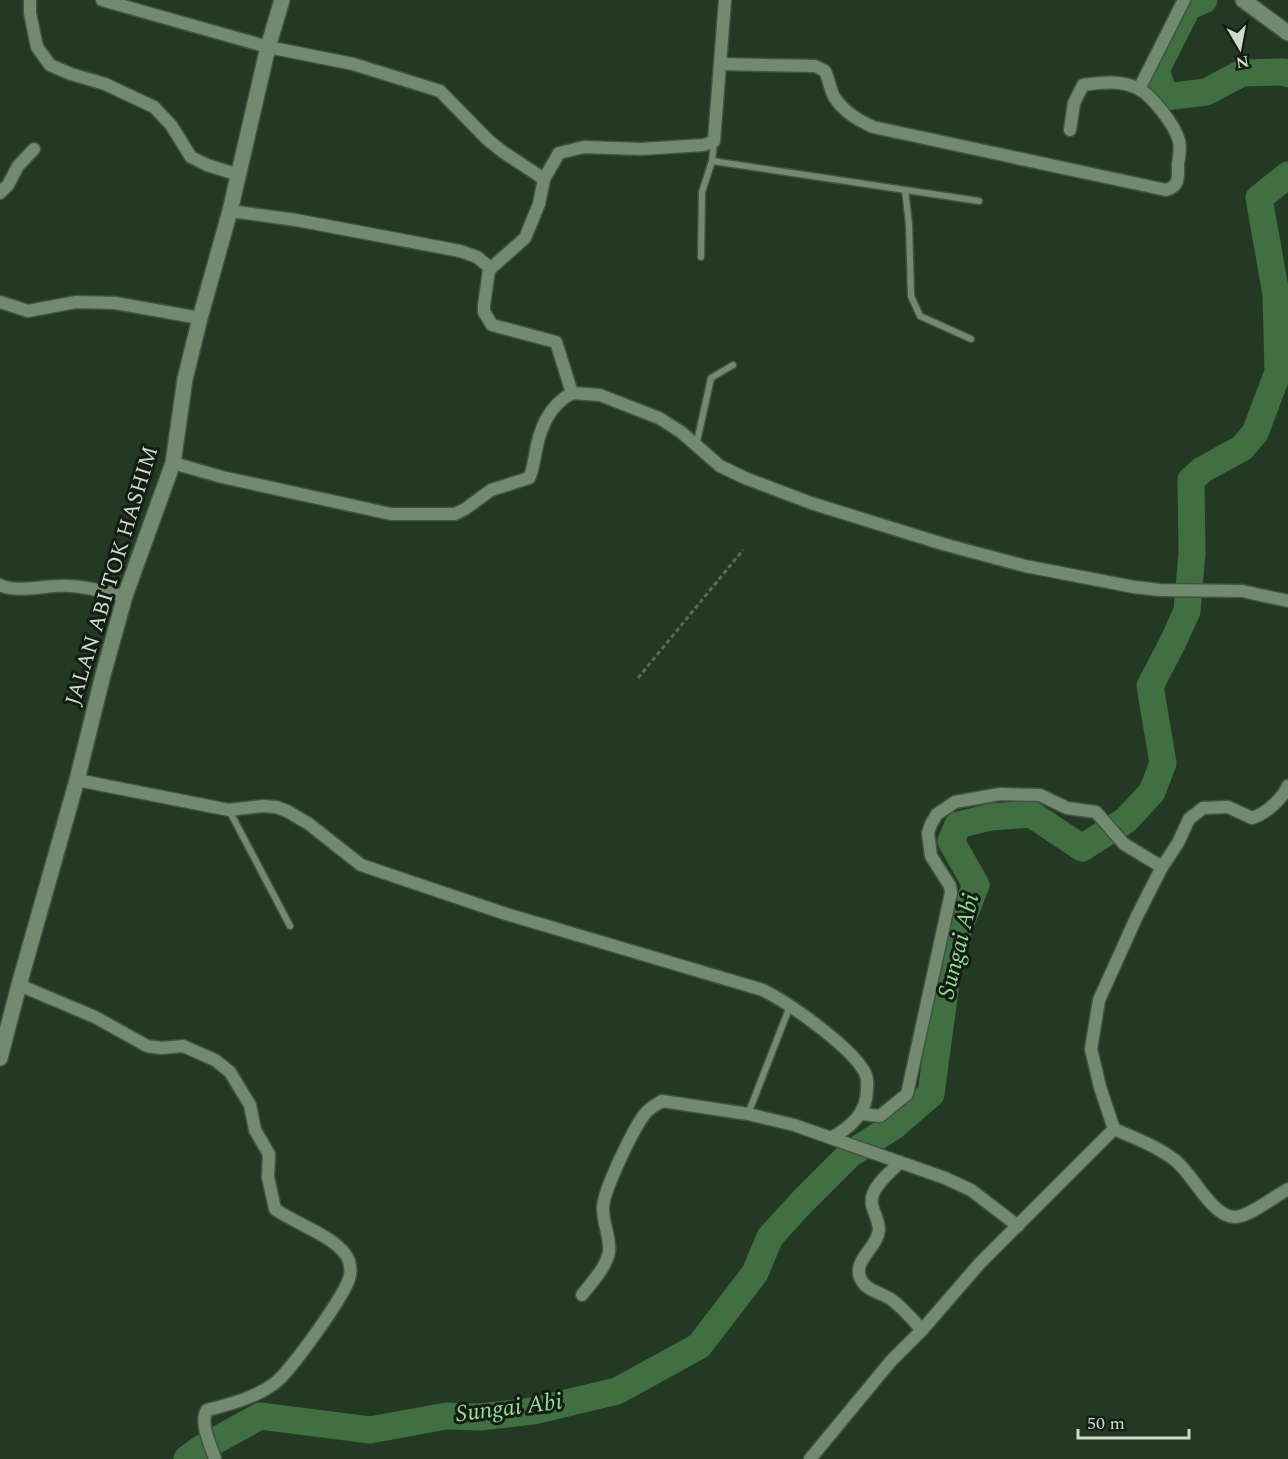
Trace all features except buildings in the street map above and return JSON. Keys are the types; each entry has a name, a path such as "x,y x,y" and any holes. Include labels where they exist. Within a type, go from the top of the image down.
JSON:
{"main road":[{"name":"JALAN ABI TOK HASHIM","path":"0,1058 125,596 173,463 185,379 230,211 268,47 282,0"},
{"path":"1243,0 1288,33"}],"street":[{"path":"30,0 30,13 37,47 50,65 105,84 154,107 171,125 191,157 238,175"},
{"path":"102,0 268,47 353,64 440,92 502,152 544,178"},
{"path":"489,270 525,238 539,204 544,178 559,153 584,147 641,149 704,145 714,141 725,0"},
{"path":"1139,89 1184,0"},
{"path":"720,64 815,66 825,71 834,97 846,111 873,127 1166,190 1174,188 1178,182 1179,140 1155,102 1139,89 1124,84 1103,82 1083,85 1074,103 1070,130"},
{"path":"0,193 8,185 18,166 34,149"},
{"path":"230,211 306,222 460,251 477,257 485,263 489,270 484,305 488,321 499,328 556,342 572,393"},
{"path":"0,302 28,311 76,302 115,303 200,318"},
{"path":"173,463 222,477 391,514 455,514 491,490 529,478 533,472 535,454 542,430 550,412 560,400 572,393 600,395 659,418 681,432 720,466 754,482 812,503 943,544 1061,573 1134,587 1160,590 1234,591 1288,601"},
{"path":"0,585 8,589 50,585 72,586 125,596"},
{"path":"77,780 229,810 263,806 287,811 309,824 361,865 370,869 503,913 763,990 814,1022 862,1067 867,1078 867,1097 862,1114 831,1138"},
{"path":"1288,786 1284,795 1263,813 1252,818 1228,807 1203,808 1189,819 1137,916 1099,1000 1091,1049 1100,1087 1114,1129 1175,1160 1190,1173 1219,1212 1238,1218 1288,1189"},
{"path":"862,1114 880,1116 907,1094 951,893 950,886 931,856 929,847 928,833 937,814 948,805 963,800 1000,794 1040,795 1067,808 1096,812 1124,844 1162,867"},
{"path":"18,985 95,1017 147,1046 161,1048 183,1046 215,1060 230,1072 250,1105 255,1130 269,1154 268,1177 275,1209 287,1218 334,1242 349,1261 350,1275 343,1292 303,1350 276,1383 234,1402 207,1410 203,1421 215,1459"},
{"path":"582,1295 606,1260 609,1250 603,1212 604,1198 617,1167 645,1114 663,1101 748,1114 794,1125 900,1162 971,1190 1018,1226"},
{"path":"810,1459 891,1361 922,1330 980,1263 1114,1129"},
{"path":"900,1162 882,1179 874,1192 871,1204 879,1230 871,1248 860,1260 859,1271 864,1284 892,1300 922,1330"}],"lane":[{"path":"700,257 702,192 712,161 714,141"},
{"path":"712,161 979,201"},
{"path":"905,190 909,224 911,296 915,306 920,316 971,339"},
{"path":"696,446 711,378 733,365"},
{"path":"229,810 291,926"},
{"path":"748,1114 790,1005"}],"path":[{"path":"638,678 743,550"}],"waterway":[{"name":"Sungai Abi","path":"1204,0 1188,7 1156,70 1165,97 1206,92 1242,73 1284,72 1288,74"},
{"name":"Sungai Abi","path":"187,1459 202,1448 260,1416 370,1430 446,1416 480,1417 533,1411 617,1391 699,1346 755,1273 770,1237 802,1202 850,1154 894,1126 931,1094 948,968 959,928 976,885 951,841 958,825 991,817 1031,814 1082,848 1126,820 1152,792 1163,763 1150,686 1187,611 1192,553 1191,480 1202,470 1242,448 1255,433 1278,372 1276,294 1259,198 1288,175"}]}
